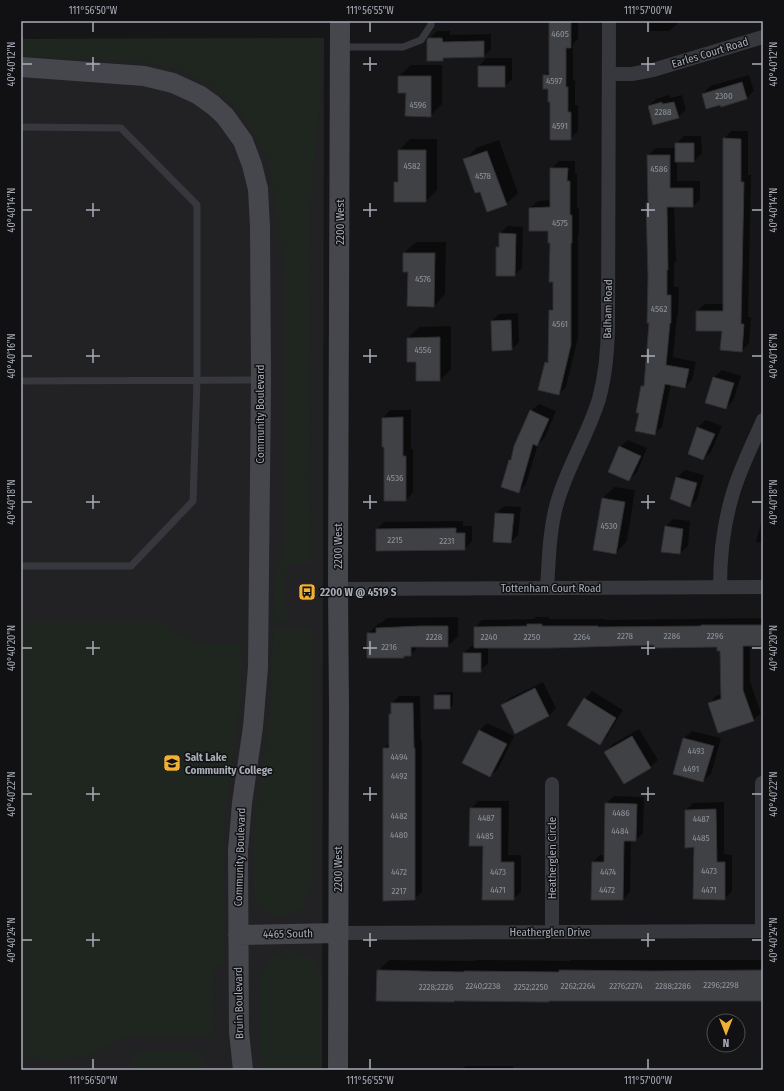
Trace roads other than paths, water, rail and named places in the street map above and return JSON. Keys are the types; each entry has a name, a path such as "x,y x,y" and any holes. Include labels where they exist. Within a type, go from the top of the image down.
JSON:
{"street":[{"name":"2200 West","path":"338,1070 340,708 338,589 340,21"},
{"name":"Balham Road","path":"548,588 550,547 556,505 598,399 606,366 608,321 609,21"},
{"name":"Earles Court Road","path":"609,74 632,74 654,70 763,37"},
{"name":"Community Boulevard","path":"21,66 144,76 173,83 199,95 225,116 243,141 252,165 258,189 260,226 261,380 258,667 253,728 242,803 238,850 238,935"},
{"path":"720,587 723,543 731,498 763,420"},
{"name":"Tottenham Court Road","path":"338,589 763,587"},
{"path":"762,783 763,931"},
{"name":"Heatherglen Circle","path":"552,784 552,932"},
{"name":"Heatherglen Drive","path":"338,933 763,931"},
{"name":"4465 South","path":"238,935 338,933"},
{"name":"Bruin Boulevard","path":"238,935 239,1032 243,1070"}],"lane":[{"path":"340,47 404,47 422,40 432,24 431,21"},
{"path":"21,127 121,128 197,205 197,380 193,501 131,566 21,566"},
{"path":"21,381 261,380"}],"place":[{"name":"2200 W @ 4519 S","path":"307,592"},
{"name":"Salt Lake Community College","path":"172,763"}]}
